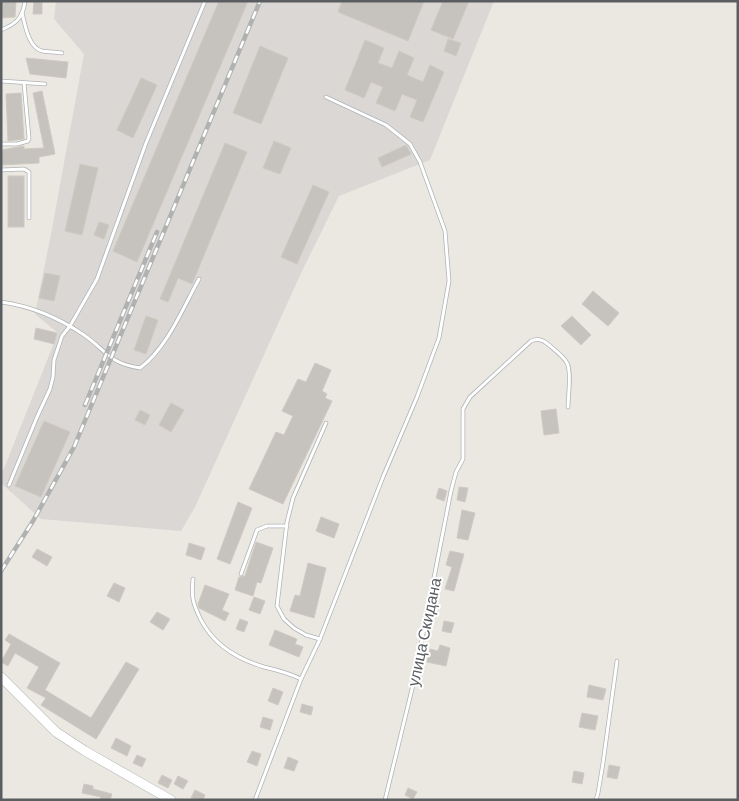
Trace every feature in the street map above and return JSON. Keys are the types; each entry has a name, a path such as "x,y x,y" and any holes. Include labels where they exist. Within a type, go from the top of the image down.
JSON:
{"street":[{"path":"1,677 56,732 85,751 171,800"}],"lane":[{"path":"1,30 14,25 22,13 25,1"},
{"path":"9,485 36,417 50,389 54,377 54,360 62,336 70,326 97,279 146,143 204,1"},
{"path":"22,13 30,40 36,48 40,51 62,53"},
{"path":"1,81 45,84"},
{"path":"1,144 17,144 28,141 30,138 24,83"},
{"path":"255,800 301,679 320,639 439,338 449,281 446,231 416,152 406,139 386,125 326,97"},
{"path":"1,170 24,169 29,172 29,218"},
{"path":"1,302 12,303 50,315 86,336 112,359 128,366 140,368 149,360 175,325 199,279"},
{"name":"улица Скидана","path":"385,800 413,685 451,492 456,472 463,459 463,409 470,397 531,341 536,339 541,340 566,361 569,370 568,407"},
{"path":"320,639 294,628 284,620 277,606 287,526 293,498 326,423"},
{"path":"241,574 257,530 267,526 287,526"},
{"path":"193,579 193,604 206,629 220,645 231,654 262,666 292,674 301,679"},
{"path":"596,800 604,763 616,661"}],"shaded area":[{"path":"56,1 494,1 430,160 339,196 302,271 195,507 181,531 41,519 1,483 1,476 58,333 35,314 84,54 54,19"}],"building":[{"path":"1,1 16,1 15,17 1,18"},
{"path":"34,1 42,1 42,14 33,14"},
{"path":"219,1 248,1 137,262 113,251"},
{"path":"342,1 424,1 408,41 338,12"},
{"path":"443,1 469,1 453,39 431,30"},
{"path":"448,39 461,43 456,56 444,51"},
{"path":"365,40 384,48 378,63 392,68 399,51 414,58 407,75 423,82 430,65 444,72 423,122 410,117 417,100 402,94 395,111 376,103 383,87 371,82 364,98 345,90"},
{"path":"260,46 288,58 261,124 233,113"},
{"path":"26,58 68,62 66,78 30,74"},
{"path":"141,78 157,85 133,138 117,130"},
{"path":"42,91 55,154 39,157 39,163 1,165 1,150 24,146 24,149 44,148 33,93"},
{"path":"21,93 24,139 8,141 6,94"},
{"path":"274,141 291,148 280,174 263,168"},
{"path":"225,143 247,152 192,284 178,278 168,302 160,299"},
{"path":"406,145 411,154 382,167 378,158"},
{"path":"80,164 98,168 82,235 65,231"},
{"path":"8,176 24,176 24,227 8,227"},
{"path":"313,185 329,192 297,264 281,257"},
{"path":"99,222 109,225 104,239 94,235"},
{"path":"45,273 60,276 54,301 39,298"},
{"path":"593,291 619,313 608,326 582,304"},
{"path":"146,316 158,320 146,354 134,350"},
{"path":"572,316 591,335 581,345 561,326"},
{"path":"36,328 57,333 54,344 34,339"},
{"path":"315,363 331,370 322,391 327,394 325,398 332,401 283,504 249,489 276,432 284,435 293,416 282,411 298,379 306,382"},
{"path":"171,403 184,410 171,432 159,425"},
{"path":"556,409 559,433 544,435 541,411"},
{"path":"140,410 150,415 145,425 135,420"},
{"path":"44,421 70,432 41,497 15,486"},
{"path":"459,487 468,488 465,502 457,500"},
{"path":"439,488 447,491 444,501 436,498"},
{"path":"238,502 252,508 230,564 217,559"},
{"path":"462,510 475,513 468,540 457,538"},
{"path":"321,517 339,524 334,538 316,531"},
{"path":"256,542 273,548 261,583 257,582 253,596 235,590 239,577 245,576"},
{"path":"189,543 205,548 201,560 186,555"},
{"path":"37,549 52,557 47,566 32,557"},
{"path":"450,551 464,554 454,591 445,589 452,567 446,565"},
{"path":"308,563 326,568 314,618 290,611 295,595 300,596"},
{"path":"114,583 125,588 119,602 107,596"},
{"path":"205,585 229,594 222,610 229,613 225,621 199,608 198,604"},
{"path":"254,597 265,601 260,614 249,610"},
{"path":"157,612 170,619 163,630 150,622"},
{"path":"240,619 248,622 244,632 236,629"},
{"path":"444,621 454,623 451,633 442,631"},
{"path":"275,630 297,639 295,644 303,647 299,657 269,645"},
{"path":"9,634 60,663 45,690 91,718 126,662 139,669 96,739 41,705 46,698 27,688 39,667 15,653 8,666 1,662 11,644 5,640"},
{"path":"440,645 450,648 446,666 427,662 430,649 438,651"},
{"path":"589,685 606,689 603,700 587,697"},
{"path":"273,688 283,692 278,705 268,701"},
{"path":"302,704 313,707 311,715 300,712"},
{"path":"582,713 598,716 595,730 579,727"},
{"path":"263,717 273,720 270,730 260,727"},
{"path":"116,738 131,746 127,756 111,748"},
{"path":"252,751 261,754 257,766 247,762"},
{"path":"137,755 146,759 142,767 133,763"},
{"path":"288,757 298,761 294,771 284,768"},
{"path":"609,765 620,767 617,779 607,777"},
{"path":"574,771 584,773 582,784 572,782"},
{"path":"162,775 172,780 168,788 158,783"},
{"path":"178,776 188,781 183,789 174,784"},
{"path":"84,784 93,786 93,789 112,794 110,800 100,800 101,797 82,793"},
{"path":"408,788 417,792 413,799 405,795"},
{"path":"195,790 205,795 203,800 191,798"}],"railway":[{"path":"1,571 33,521 74,447 260,1"},
{"path":"85,405 157,232"}]}
